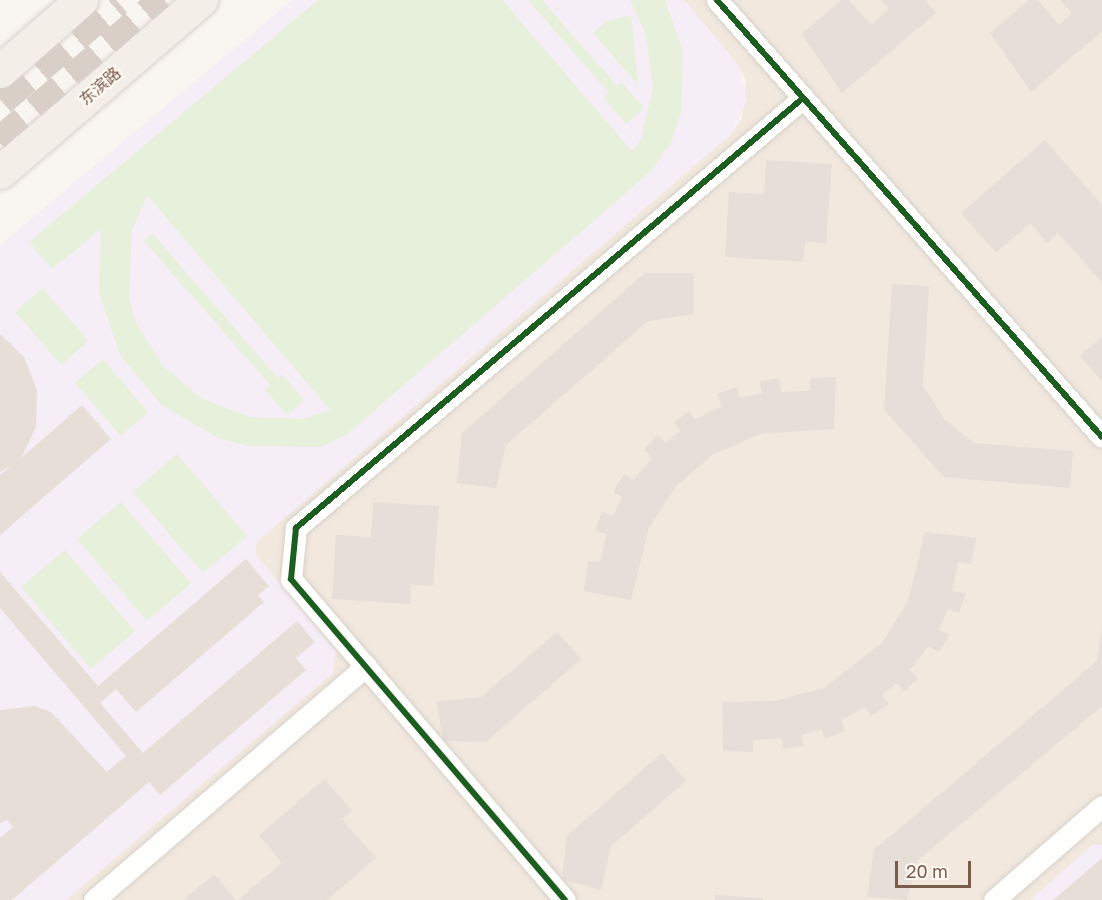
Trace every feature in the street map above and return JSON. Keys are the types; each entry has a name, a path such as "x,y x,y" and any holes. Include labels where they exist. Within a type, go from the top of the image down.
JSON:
{"main road":[{"path":"0,71 81,0"},
{"name":"东滨路","path":"0,172 201,0"}],"street":[{"path":"717,0 1102,437"},
{"path":"565,900 291,579 296,528 803,98"},
{"path":"94,900 366,666"},
{"path":"994,900 1102,806"}],"shaded area":[{"path":"292,0 684,0 739,66 747,100 730,135 257,542 255,554 336,650 333,673 66,900 0,900 0,245"},
{"path":"684,0 1102,0 1102,900 66,900 332,672 336,650 255,554 256,542 730,135 742,118 746,81 739,66"},
{"path":"1092,845 1102,845 1102,900 1030,900"}],"green space":[{"path":"318,0 502,0 632,151 641,140 653,88 646,35 630,0 665,0 683,51 681,113 671,143 651,171 346,435 320,447 246,446 218,438 161,405 120,355 99,293 101,229 52,269 29,242","holes":["147,195 330,410 303,419 250,417 202,399 163,366 136,323 129,298 132,231"]},
{"path":"528,0 542,0 617,86 622,83 644,108 626,124 604,98 609,93"},
{"path":"631,15 638,85 593,33 607,21"},
{"path":"152,233 278,378 282,374 304,400 287,415 265,390 270,385 144,241"},
{"path":"43,288 88,341 61,365 15,312"},
{"path":"103,359 148,412 121,436 75,383"},
{"path":"177,454 247,536 203,573 133,492"},
{"path":"121,502 191,583 147,621 77,539"},
{"path":"65,550 135,631 91,669 21,587"}],"building":[{"path":"841,0 849,0 871,25 889,9 881,0 925,0 936,13 842,93 802,34"},
{"path":"1029,0 1038,0 1059,25 1072,13 1060,0 1102,0 1102,31 1031,92 990,33"},
{"path":"1045,140 1102,205 1102,282 1058,233 1047,243 1030,223 996,253 961,213"},
{"path":"766,160 832,164 826,243 805,242 803,262 725,257 729,192 764,194"},
{"path":"645,273 694,273 694,314 648,321 506,445 496,488 457,483 462,433"},
{"path":"892,284 929,286 923,385 944,419 974,443 1073,451 1070,488 944,477 884,410"},
{"path":"0,334 24,357 37,390 36,427 21,458 82,405 111,439 0,535 0,475 11,466 0,472"},
{"path":"1102,337 1102,381 1080,356"},
{"path":"836,377 834,429 760,434 714,454 676,486 649,527 631,600 584,591 588,561 600,562 607,534 595,531 602,512 613,516 622,497 613,492 624,474 634,480 652,458 644,450 658,435 666,443 680,431 674,422 689,411 695,420 722,406 717,394 736,387 740,398 762,393 760,381 779,378 781,392 810,391 810,378"},
{"path":"373,502 439,506 433,586 411,585 410,604 332,599 336,535 371,537"},
{"path":"925,532 976,538 971,564 958,562 952,591 966,594 959,613 948,609 939,630 949,635 939,652 928,646 910,670 918,678 904,691 897,683 882,695 889,704 871,716 865,707 841,720 845,731 825,739 822,729 801,735 803,746 783,749 782,738 753,740 753,752 723,751 722,702 775,701 824,688 882,643 908,602"},
{"path":"246,559 269,586 258,595 264,602 136,712 116,689 100,703 143,753 297,621 315,642 296,658 306,670 160,795 149,782 12,900 0,900 0,838 13,827 7,820 0,823 0,710 34,706 51,712 107,772 126,756 0,608 0,572 98,686"},
{"path":"1102,627 1102,706 917,861 907,900 867,897 874,850 1097,661"},
{"path":"557,632 581,659 486,742 443,741 437,701 481,697"},
{"path":"662,753 686,781 611,846 601,890 562,879 567,836"},
{"path":"325,779 352,811 342,819 376,858 327,900 238,900 282,863 259,835"},
{"path":"1102,858 1102,900 1053,900"},
{"path":"214,874 236,900 184,900"},
{"path":"715,895 763,898 763,900 715,900"}],"tunnel":[{"path":"0,99 116,0"},
{"path":"0,143 165,0"}],"cycle path":[{"path":"717,0 1102,437"},
{"path":"565,900 291,579 296,528 803,98"}]}
